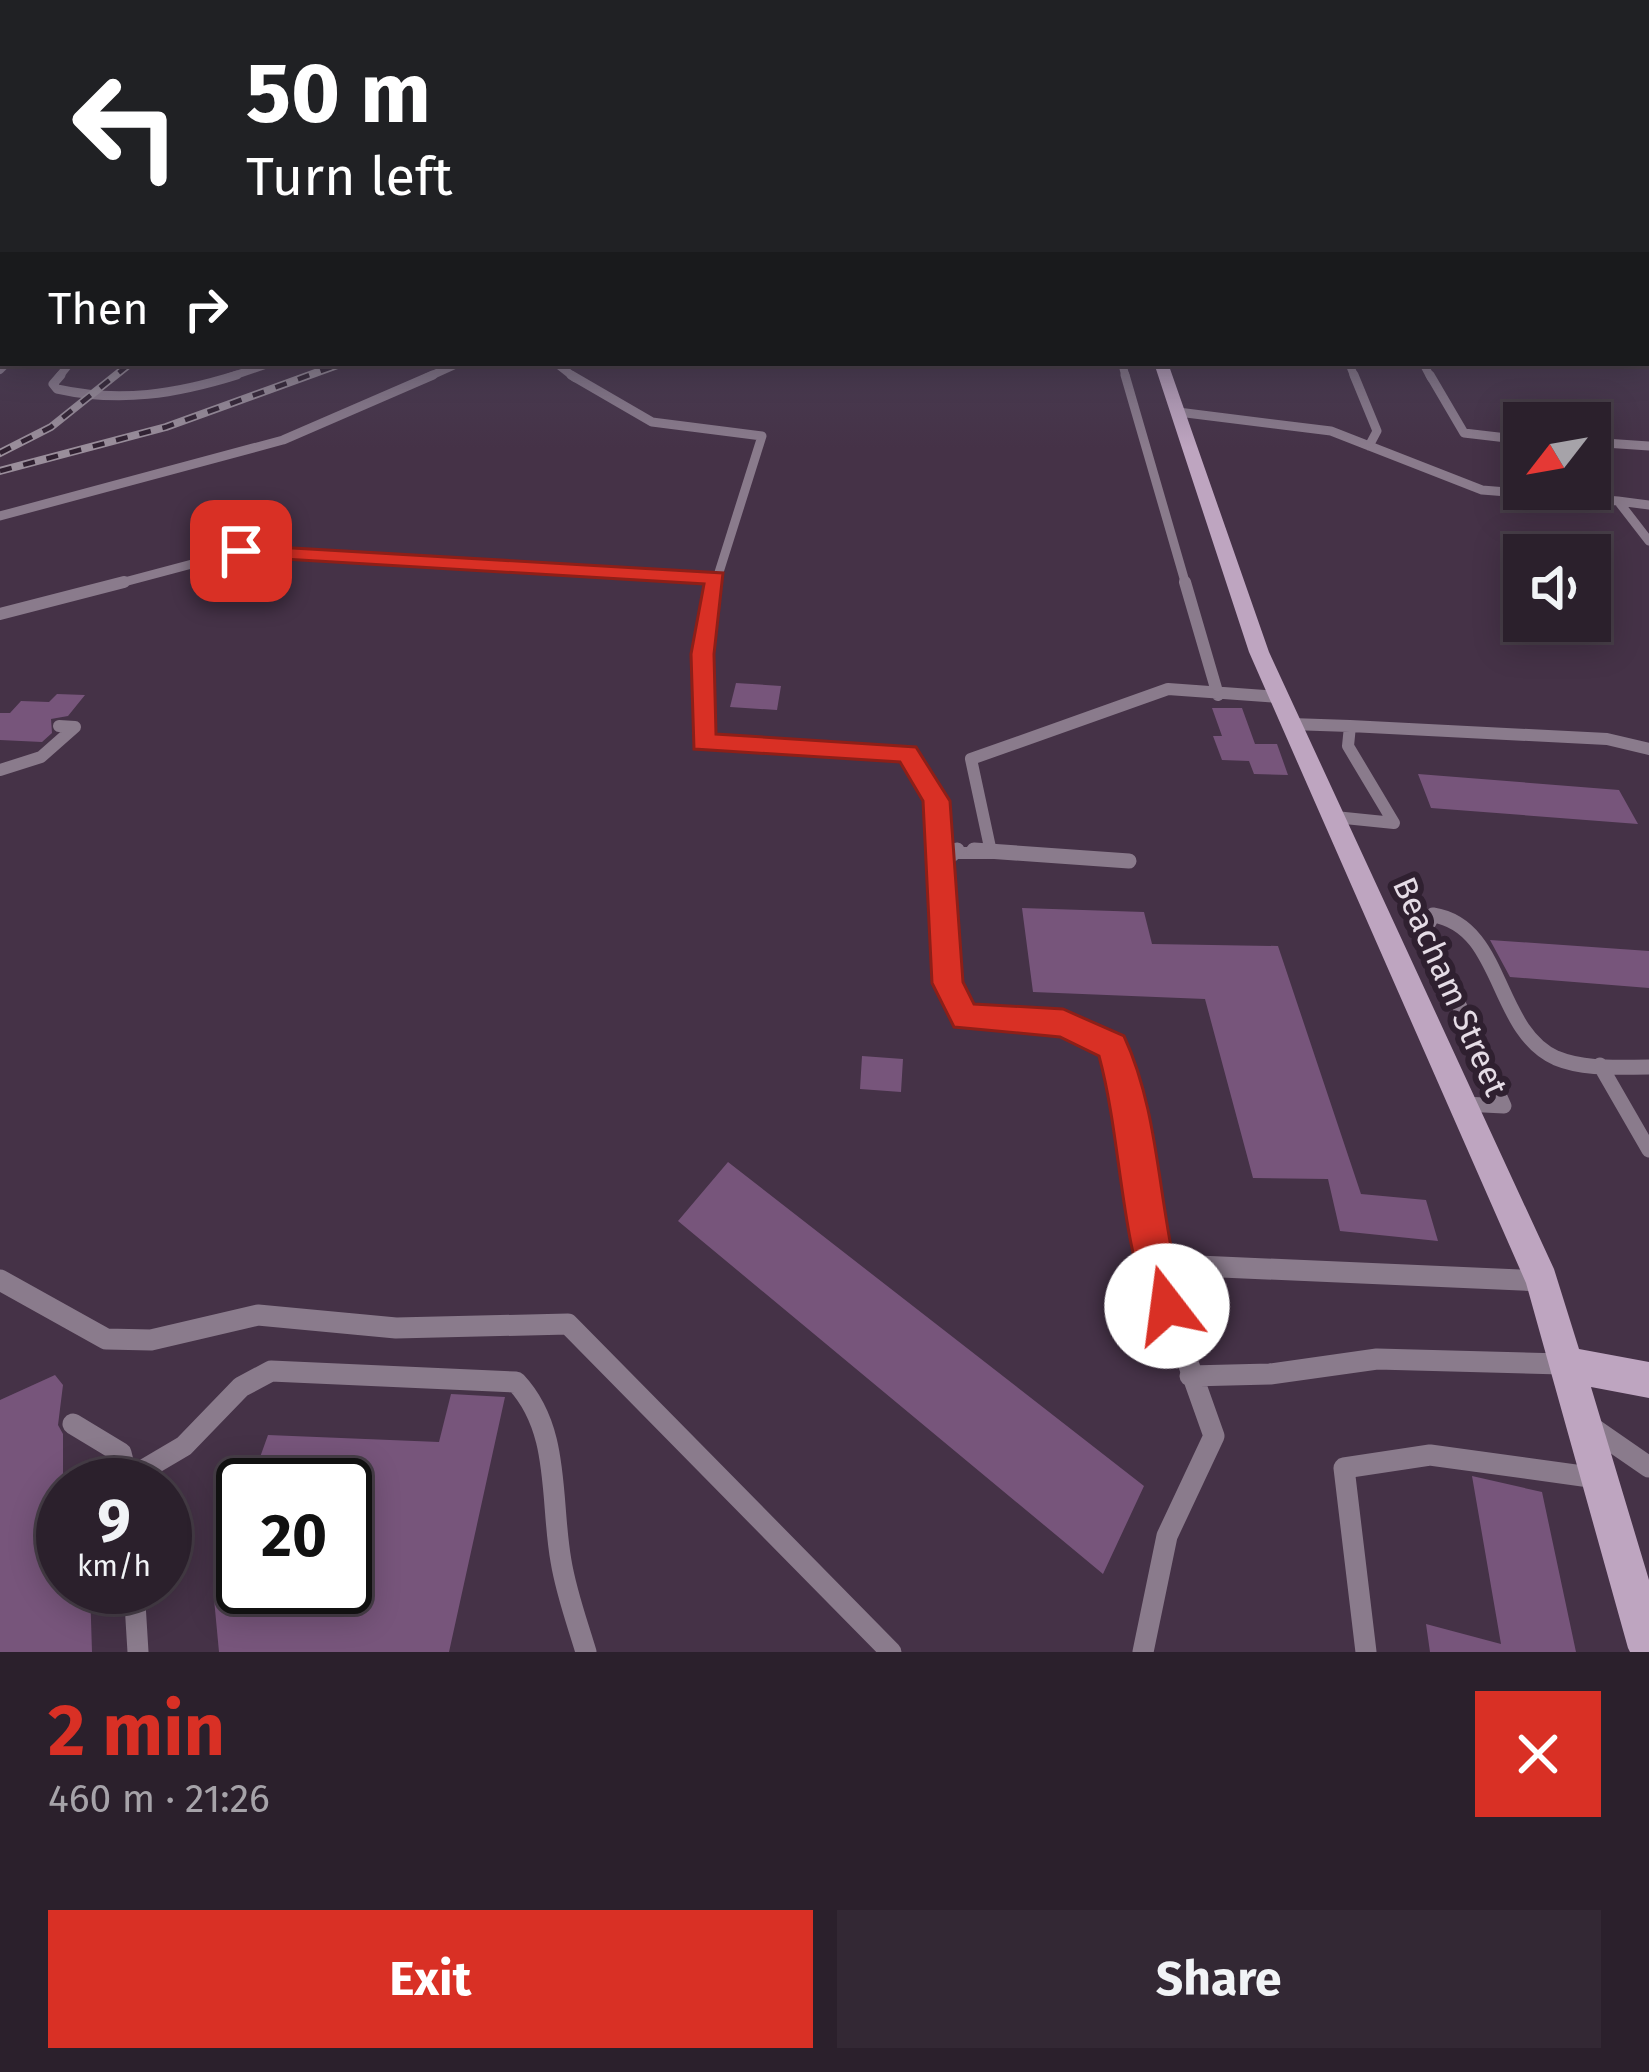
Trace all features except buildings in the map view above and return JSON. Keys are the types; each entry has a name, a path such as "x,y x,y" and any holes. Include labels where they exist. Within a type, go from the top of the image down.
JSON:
{"main road":[{"name":"Beacham Street","path":"1162,366 1278,697 1542,1281 1570,1364 1649,1648"},
{"path":"1570,1364 1649,1380"}],"lane":[{"path":"68,366 53,384 57,389 126,399 202,387 262,366"},
{"path":"0,516 283,440 452,366"},
{"path":"560,366 628,414 659,428 762,436 716,578 703,654 703,742 907,753 937,801 947,983 965,1017 1063,1023 1113,1046 1130,1107 1153,1264 1214,1436 1167,1536 1143,1652"},
{"path":"1123,366 1218,694"},
{"path":"1350,366 1377,431 1369,446"},
{"path":"1425,366 1464,433 1503,438"},
{"path":"1178,412 1331,431 1482,490 1649,505"},
{"path":"1611,443 1649,446"},
{"path":"1618,500 1649,541"},
{"path":"0,614 241,551 716,578"},
{"path":"991,851 970,759 1168,689 1278,697"},
{"path":"1291,724 1607,739 1649,749"},
{"path":"0,770 41,757 75,727 59,726"},
{"path":"1335,817 1394,823 1348,746 1350,726"},
{"path":"942,863 958,849 1129,861"},
{"path":"1464,1104 1504,1106 1425,929 1432,915 1456,919 1477,937 1515,1026 1546,1053 1569,1064 1649,1067"},
{"path":"1600,1065 1649,1150"},
{"path":"1153,1264 1542,1281"},
{"path":"0,1280 106,1339 152,1340 259,1315 395,1328 568,1324 891,1652"},
{"path":"1190,1376 1270,1374 1377,1359 1570,1364"},
{"path":"166,1458 184,1446 241,1388 271,1371 516,1382 531,1398 550,1456 560,1558 586,1652"},
{"path":"73,1424 122,1458"},
{"path":"1587,1424 1649,1467"},
{"path":"1366,1652 1344,1468 1430,1454 1602,1479"},
{"path":"136,1614 138,1652"}],"shaded area":[{"path":"0,366 1649,366 1649,1652 0,1652"}],"railway":[{"path":"0,453 51,427 127,366"},
{"path":"0,471 166,427 335,366"}],"route":[{"path":"241,551 716,578 703,654 703,742 907,753 937,801 947,983 965,1017 1063,1023 1113,1046 1130,1107 1153,1264 1167,1306"}]}
